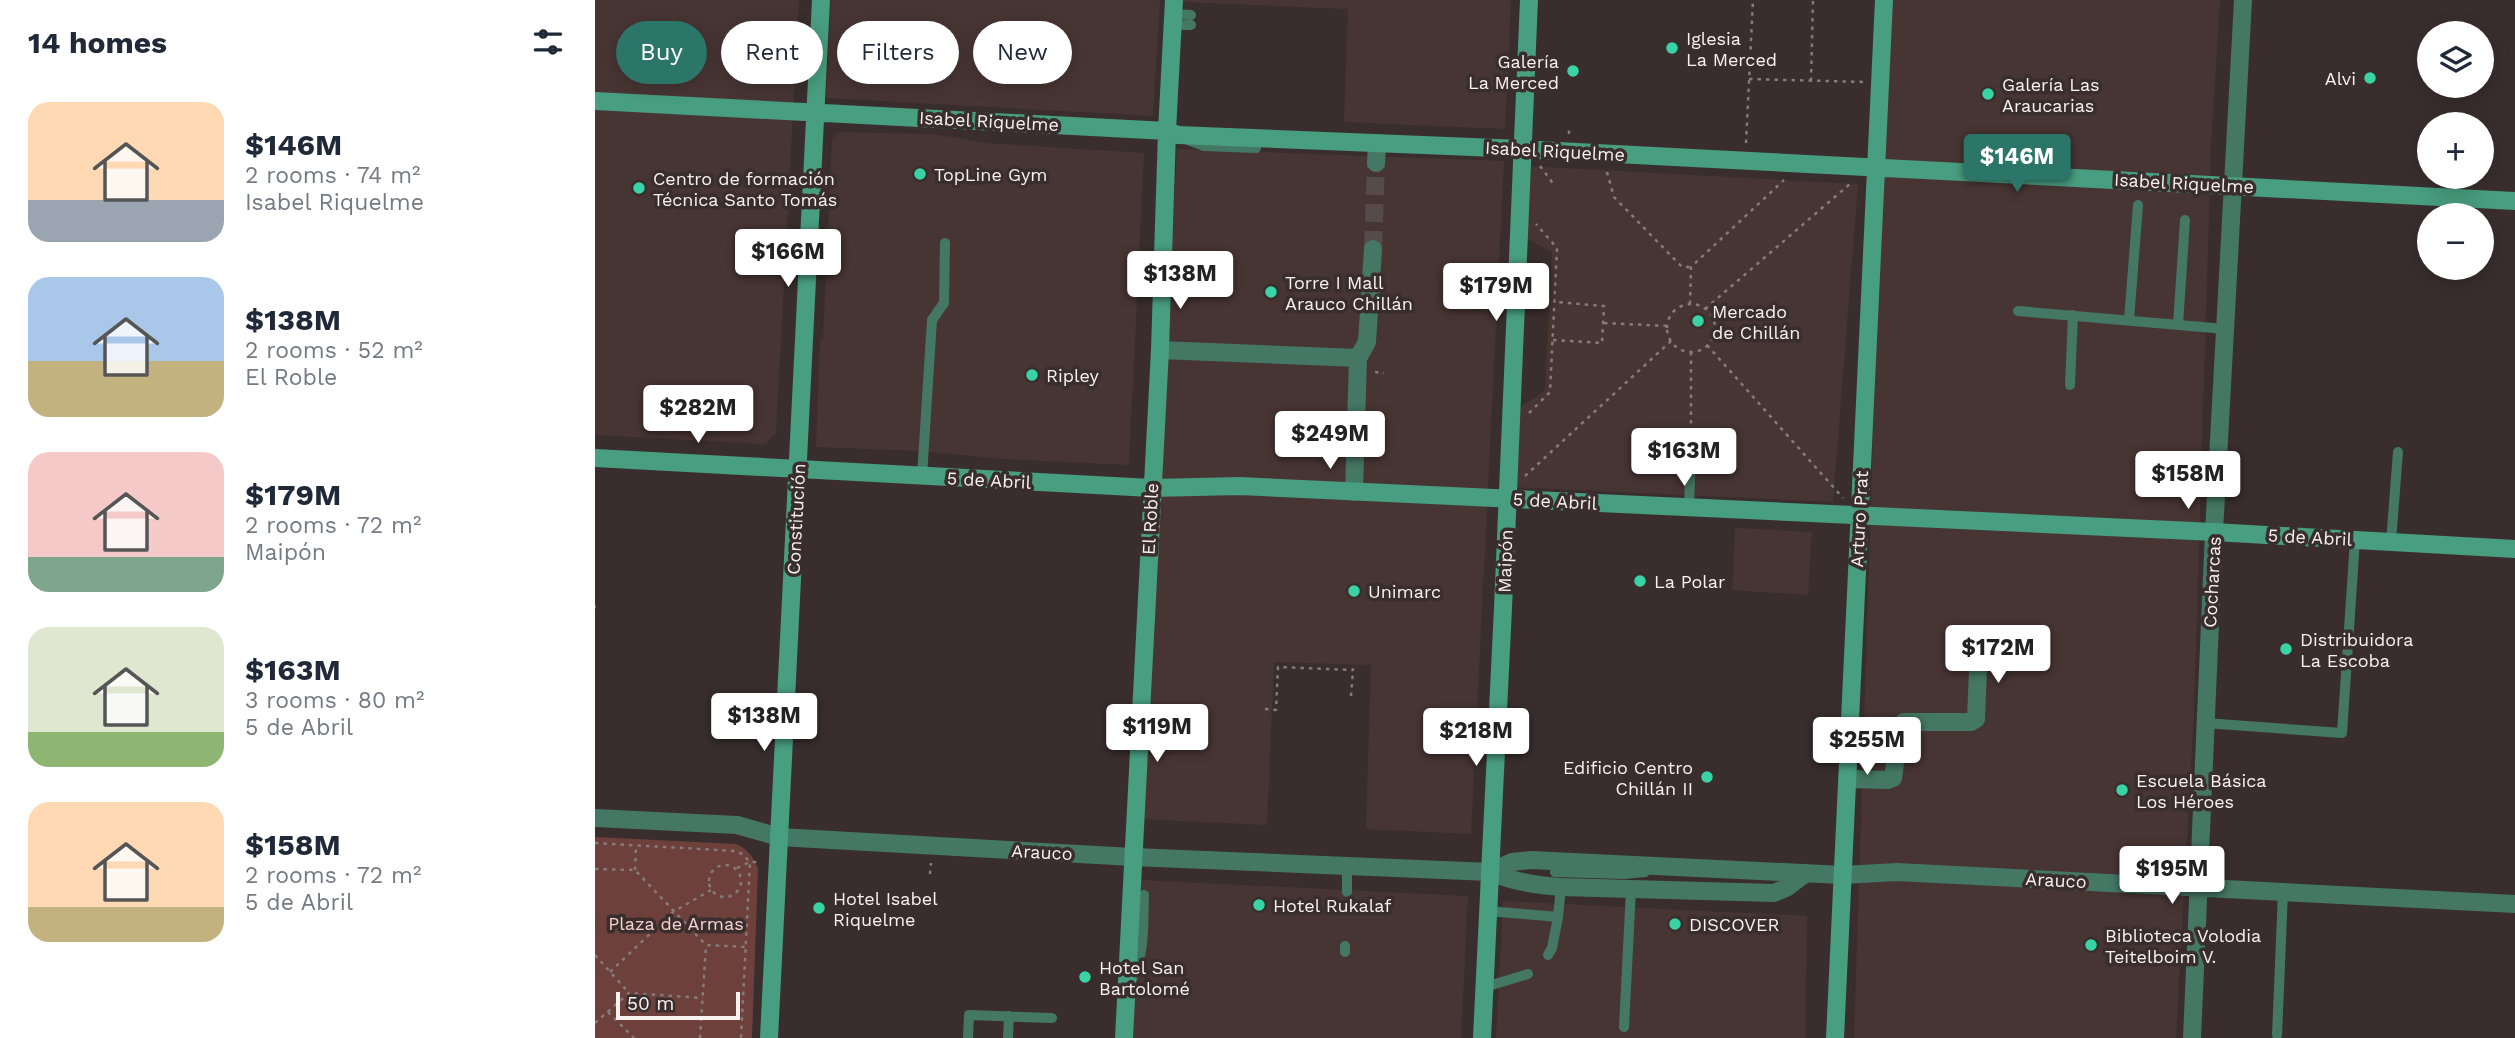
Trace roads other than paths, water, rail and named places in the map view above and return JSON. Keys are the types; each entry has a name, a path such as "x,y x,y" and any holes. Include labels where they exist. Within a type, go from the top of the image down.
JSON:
{"street":[{"name":"Constitución","path":"769,1038 821,0"},
{"name":"Maipón","path":"1482,1038 1527,154 1529,0"},
{"name":"Cocharcas","path":"2193,1038 2214,532 2243,0"},
{"name":"Arturo Prat","path":"1835,1038 1848,779 1854,510 1876,167 1883,1"},
{"name":"El Roble","path":"1124,1038 1151,488 1180,16"},
{"name":"Isabel Riquelme","path":"595,101 815,111 1527,154 1876,167 2515,201"},
{"path":"1376,163 1377,143"},
{"path":"1354,492 1358,358 1367,342 1373,249"},
{"path":"1160,350 1358,358"},
{"name":"5 de Abril","path":"595,458 1151,488 1240,486 1689,507 1854,510 2515,549"},
{"path":"1848,779 1893,778 1900,729 1904,722 1971,722 1976,719 1979,645"},
{"name":"Arauco","path":"595,818 737,825 779,836 1133,857 1490,872 1527,884 1558,879 1630,888 1774,893 1786,888 1806,873"},
{"name":"Arauco","path":"1490,872 1521,860 1806,873 1897,872 2515,904"}],"lane":[{"path":"1172,133 1204,146 1257,148"},
{"path":"2129,320 2138,205"},
{"path":"2178,325 2185,220"},
{"path":"922,476 932,320 944,303 945,243"},
{"path":"2018,311 2225,329"},
{"path":"2070,385 2073,315"},
{"path":"2391,542 2398,452"},
{"path":"1689,507 1691,453"},
{"path":"2205,723 2342,733 2355,540"},
{"path":"1347,866 1347,892"},
{"path":"1548,955 1552,948 1558,916 1558,879 1634,874 1664,866"},
{"path":"1625,1027 1630,888"},
{"path":"2277,1035 2283,892"},
{"path":"1127,989 1140,962 1144,895"},
{"path":"1488,911 1558,916"},
{"path":"1485,987 1528,974"},
{"path":"968,1038 969,1015 1052,1018"},
{"path":"1008,1038 1009,1016"}],"tunnel":[{"path":"1373,249 1376,163"}],"place":[{"name":"Iglesia La Merced","path":"1672,48"},
{"name":"Galería La Merced","path":"1573,71"},
{"name":"Alvi","path":"2370,78"},
{"name":"Galería Las Araucarias","path":"1988,94"},
{"name":"TopLine Gym","path":"920,174"},
{"name":"Centro de formación Técnica Santo Tomás","path":"639,188"},
{"name":"Torre I Mall Arauco Chillán","path":"1271,292"},
{"name":"Mercado de Chillán","path":"1698,321"},
{"name":"Ripley","path":"1032,375"},
{"name":"La Polar","path":"1640,581"},
{"name":"Unimarc","path":"1354,591"},
{"name":"Distribuidora La Escoba","path":"2286,649"},
{"name":"Edificio Centro Chillán II","path":"1707,777"},
{"name":"Escuela Básica Los Héroes","path":"2122,790"},
{"name":"Hotel Rukalaf","path":"1259,905"},
{"name":"Hotel Isabel Riquelme","path":"819,908"},
{"name":"DISCOVER","path":"1675,924"},
{"name":"Biblioteca Volodia Teitelboim V.","path":"2091,945"},
{"name":"Hotel San Bartolomé","path":"1085,977"}],"park label":[{"name":"Plaza de Armas","path":"676,923"}]}
